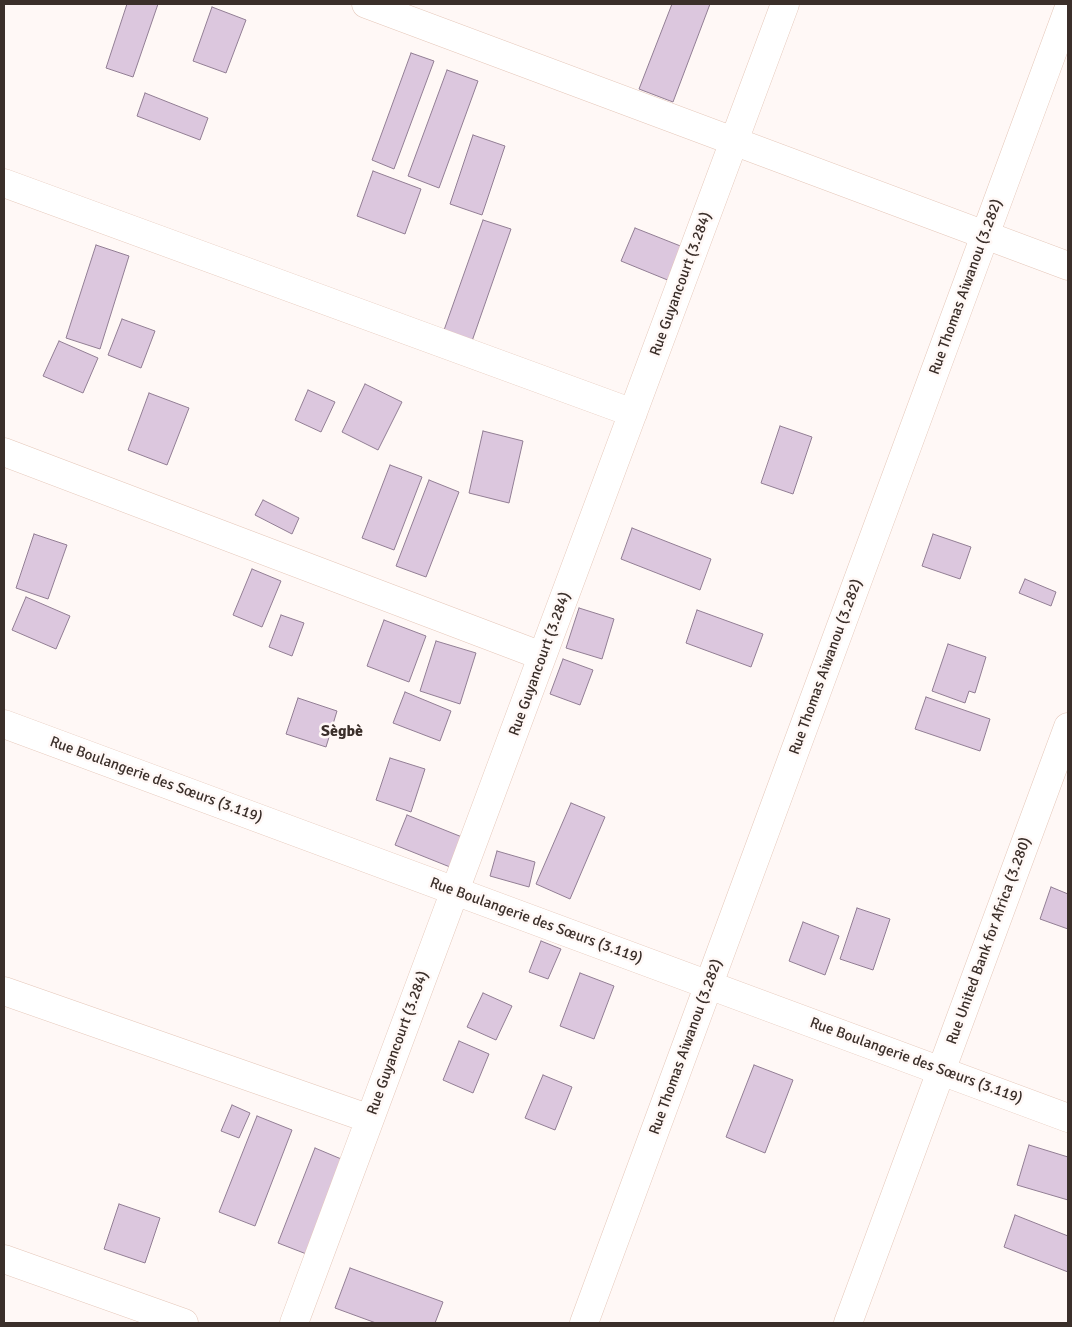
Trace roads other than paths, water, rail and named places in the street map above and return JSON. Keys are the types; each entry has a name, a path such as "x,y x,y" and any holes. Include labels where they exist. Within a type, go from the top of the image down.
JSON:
{"street":[{"path":"366,4 1068,266"},
{"name":"Rue Guyancourt (3.284)","path":"294,1323 786,4"},
{"name":"Rue Thomas Aiwanou (3.282)","path":"584,1323 1068,10"},
{"path":"4,183 633,413"},
{"path":"4,452 542,656"},
{"name":"Rue Boulangerie des Sœurs (3.119)","path":"4,724 1068,1118"},
{"name":"Rue United Bank for Africa (3.280)","path":"848,1323 1068,727"},
{"path":"4,991 370,1119"},
{"path":"4,1259 184,1323"}],"district":[{"name":"Sègbè","path":"342,732"}]}
